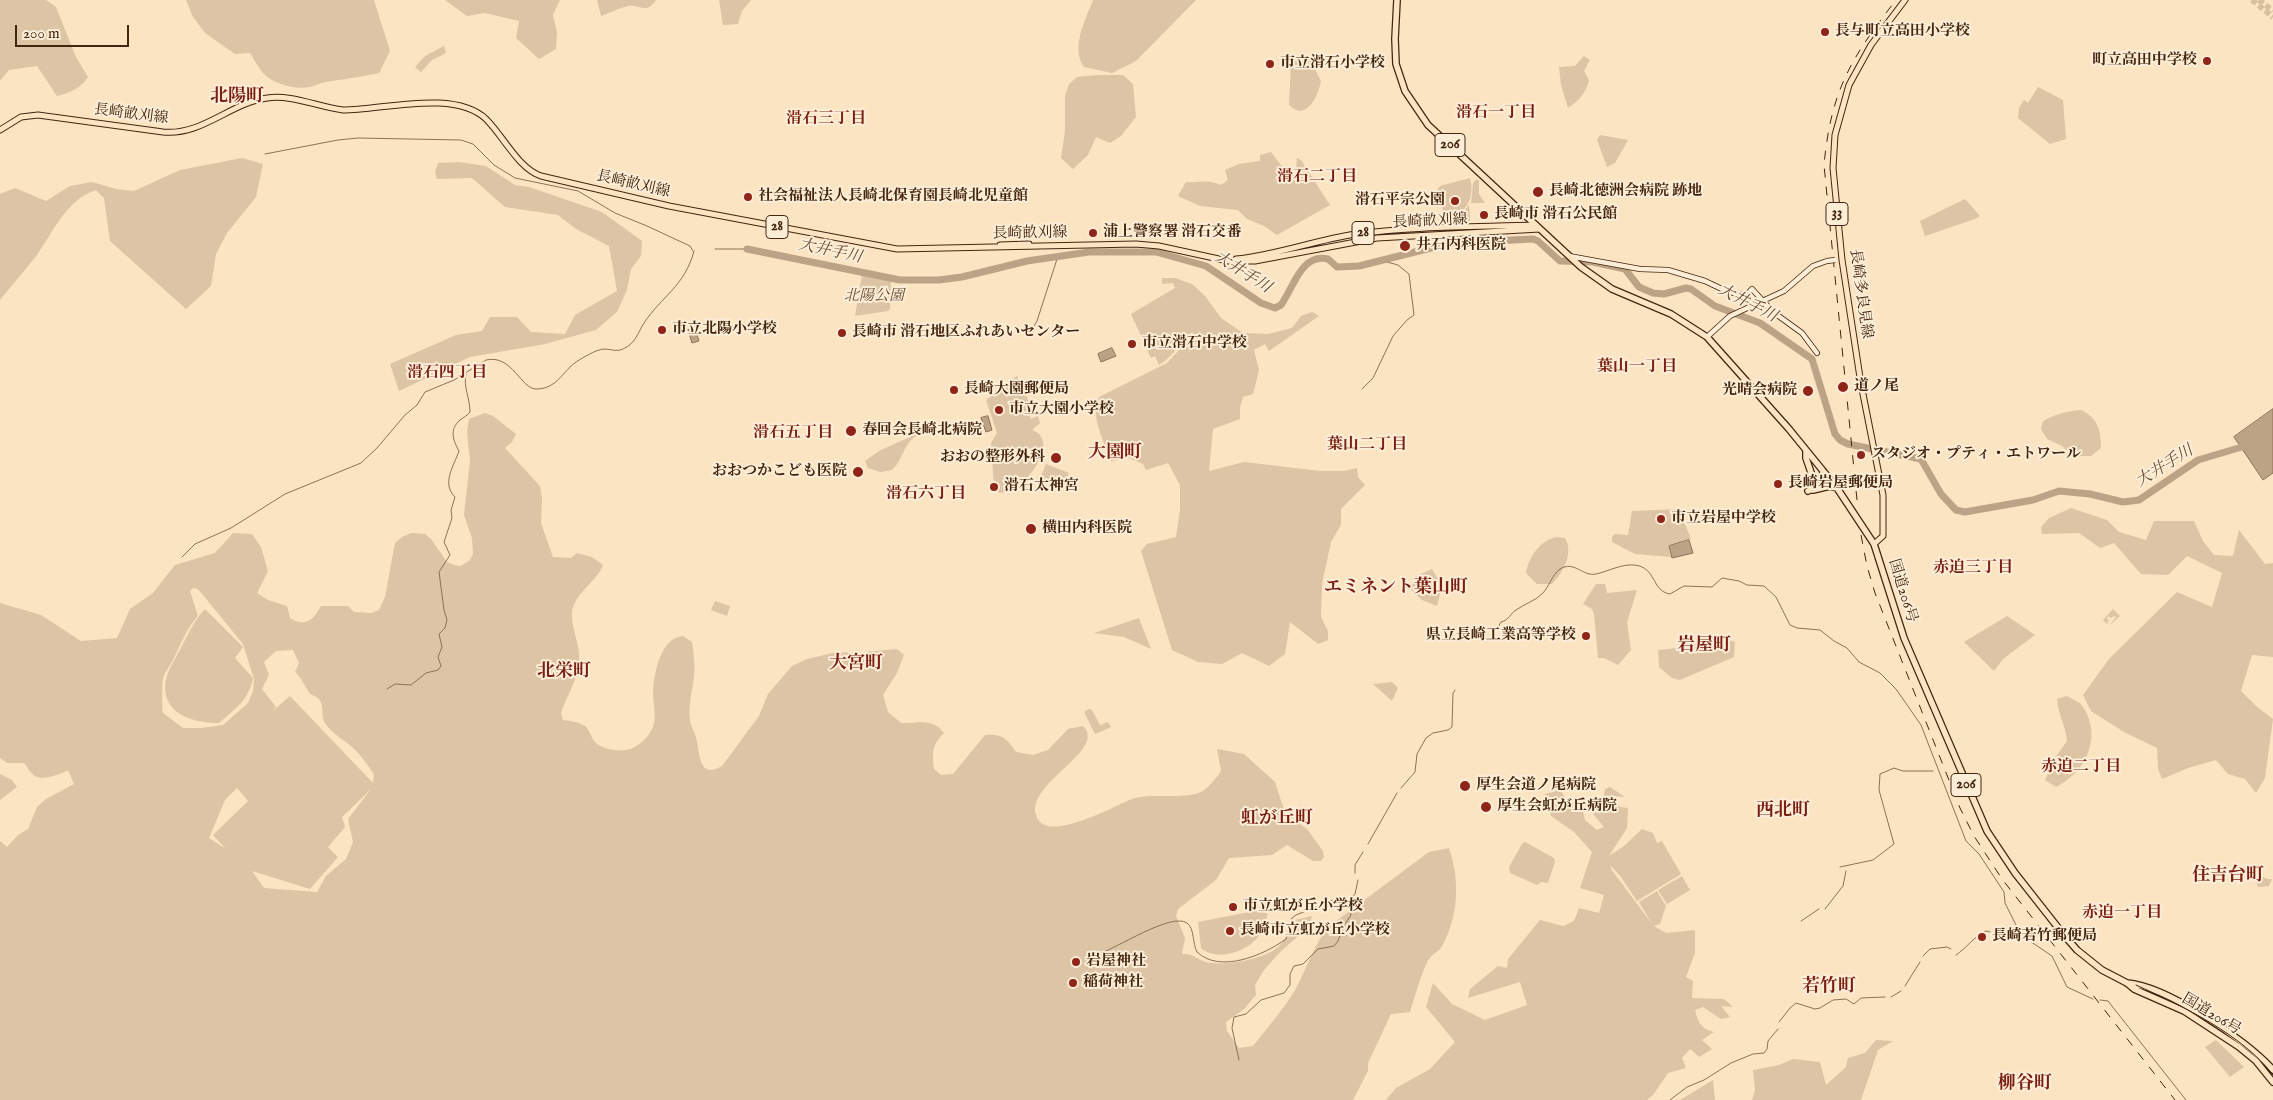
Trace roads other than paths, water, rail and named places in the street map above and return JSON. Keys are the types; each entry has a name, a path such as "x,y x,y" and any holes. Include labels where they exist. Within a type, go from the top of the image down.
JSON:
{"highway":[{"name":"206","path":"1397,0 1396,64 1405,92 1412,104 1428,125 1570,256"},
{"name":"国道206号","path":"1570,256 1581,267 1612,289 1671,314 1707,337 1783,421 1837,488 1874,544 1904,638 1987,831 2015,873 2065,936 2077,950 2102,970 2127,983 2134,989 2184,1011 2256,1060 2273,1082"},
{"path":"1806,451 1806,458 1816,487"},
{"path":"1823,471 1822,484 1808,491 1830,486 1837,488"},
{"name":"国道206号","path":"2127,983 2136,984 2187,1006 2253,1050 2273,1070"}],"main road":[{"name":"長崎多良見線","path":"1874,544 1883,536 1884,521 1876,456 1861,384 1842,260 1833,168 1835,135 1843,102 1857,67 1870,45 1905,0"},
{"name":"長崎畝刈線","path":"0,130 21,117 38,115 163,132 179,132 209,122 253,101 268,97 282,97 325,108 343,110 451,103 470,109 486,119 527,168 547,175 638,198 897,247 1141,242 1236,259 1260,256 1343,236 1386,230 1538,227"},
{"path":"1570,256 1640,269 1668,270 1705,281 1722,290 1742,294 1748,293 1752,289 1773,312 1802,333 1817,353"},
{"path":"1707,337 1730,316 1794,284 1813,266 1827,261 1842,260"}],"waterway":[{"path":"265,154 358,138 461,140 473,144 494,165 515,178 578,191 615,213 690,246 693,251"},
{"name":"大井手川","path":"747,249 900,280 939,280 962,277 1027,261 1089,252 1156,252 1206,266 1261,303 1275,308 1281,305 1299,273 1311,261 1328,259 1337,267 1359,266 1451,243 1533,239 1538,241 1560,261 1593,262 1625,269 1639,287 1653,293 1664,294 1686,288 1691,289 1715,306 1760,323 1812,359 1835,434 1840,440 1848,444 1921,459 1941,494 1956,510 1965,512 2033,500 2059,491 2090,494 2123,502 2139,500 2198,460 2242,447 2249,443"},
{"path":"715,249 747,249"},
{"path":"182,557 195,544 231,528 285,494 361,463 377,448 405,415 417,405 425,392 454,380 486,360 503,362 526,384 536,389 554,383 576,362 593,352 604,349 618,350 627,347 634,341 651,314 679,282 690,263 694,251"},
{"path":"1029,335 1037,321 1058,256"},
{"path":"1362,389 1373,378 1393,336 1414,315 1409,274 1398,265 1387,262 1385,259"},
{"path":"387,689 395,684 411,685 426,673 438,670 441,666 438,657 442,647 439,634 445,628 447,620 439,572 450,555 444,542 452,518 451,510 455,497 451,492 449,480 459,451 455,443 453,431 460,420 470,412 465,383 466,374"},
{"path":"1494,634 1501,622 1542,594 1560,569 1570,566 1587,573 1596,574 1634,565 1647,570 1660,588 1670,594 1684,586 1712,587 1722,578 1739,581 1747,585 1764,586 1776,597 1790,625 1797,628 1820,630 1847,648 1859,662 1880,673 1896,689 1921,725 1966,841 1979,854 2004,892 2005,903 2021,935 2052,956 2067,987 2093,999"},
{"path":"1401,788 1415,772 1417,754 1426,738 1433,733 1448,730 1452,727 1453,693 1455,690"},
{"path":"1840,867 1873,860 1894,844 1879,790 1880,774 1894,768 1903,771 1933,771"},
{"path":"1368,844 1397,793"},
{"path":"1355,873 1355,865 1363,852"},
{"path":"1825,909 1843,886 1846,871"},
{"path":"1239,1060 1232,1028 1234,1017 1246,1014 1261,1000 1284,993 1290,985 1290,974 1294,966 1303,964 1318,949 1334,946 1351,915 1348,902 1355,894 1358,880"},
{"path":"1090,963 1098,954 1143,932 1169,922 1179,921 1190,926 1197,952 1218,962 1242,960 1266,951 1286,939 1292,918 1296,915 1333,900 1348,902"},
{"path":"1801,921 1819,909"},
{"path":"1956,955 1982,933 1990,932"},
{"path":"1997,935 2014,933"},
{"path":"1923,956 1930,949 1947,947 1951,949"},
{"path":"1905,986 1920,962"},
{"path":"1891,997 1901,991"},
{"path":"1779,1022 1796,1003 1815,1009 1833,1000 1846,999 1854,1004 1861,998 1885,997"},
{"path":"2100,1000 2108,1001 2186,1100"},
{"path":"1670,1100 1687,1087 1704,1080 1731,1063 1753,1054 1764,1053 1767,1049 1768,1041 1778,1029"}],"tunnel":[{"path":"2252,0 2273,17"},
{"path":"2259,0 2273,11"}],"tram line":[{"path":"2136,985 2210,1022 2245,1047 2273,1075"}],"railway":[{"path":"1857,500 1824,165 1832,116 1846,76 1855,58 1896,0"},
{"path":"1861,535 1875,593 1960,808 1974,836 2002,879 2175,1100"}],"place":[{"name":"長与町立高田小学校","path":"1825,32"},
{"name":"町立高田中学校","path":"2207,61"},
{"name":"市立滑石小学校","path":"1270,64"},
{"name":"長崎北徳洲会病院 跡地","path":"1538,192"},
{"name":"社会福祉法人長崎北保育園長崎北児童館","path":"748,197"},
{"name":"滑石平宗公園","path":"1455,201"},
{"name":"長崎市 滑石公民館","path":"1484,215"},
{"name":"浦上警察署 滑石交番","path":"1093,233"},
{"name":"井石内科医院","path":"1405,246"},
{"name":"市立北陽小学校","path":"662,330"},
{"name":"長崎市 滑石地区ふれあいセンター","path":"842,333"},
{"name":"市立滑石中学校","path":"1132,344"},
{"name":"道ノ尾","path":"1843,387"},
{"name":"長崎大園郵便局","path":"954,390"},
{"name":"光晴会病院","path":"1808,391"},
{"name":"市立大園小学校","path":"999,410"},
{"name":"春回会長崎北病院","path":"851,431"},
{"name":"スタジオ・プティ・エトワール","path":"1861,455"},
{"name":"おおの整形外科","path":"1056,458"},
{"name":"おおつかこども医院","path":"858,472"},
{"name":"長崎岩屋郵便局","path":"1778,484"},
{"name":"滑石太神宮","path":"994,487"},
{"name":"市立岩屋中学校","path":"1661,519"},
{"name":"横田内科医院","path":"1031,529"},
{"name":"県立長崎工業高等学校","path":"1586,636"},
{"name":"厚生会道ノ尾病院","path":"1465,786"},
{"name":"厚生会虹が丘病院","path":"1486,807"},
{"name":"市立虹が丘小学校","path":"1233,907"},
{"name":"長崎市立虹が丘小学校","path":"1230,931"},
{"name":"長崎若竹郵便局","path":"1982,937"},
{"name":"岩屋神社","path":"1076,962"},
{"name":"稲荷神社","path":"1073,983"}],"district":[{"name":"北陽町","path":"237,97"},
{"name":"滑石一丁目","path":"1496,114"},
{"name":"滑石三丁目","path":"826,120"},
{"name":"滑石二丁目","path":"1317,178"},
{"name":"葉山一丁目","path":"1637,368"},
{"name":"滑石四丁目","path":"447,374"},
{"name":"滑石五丁目","path":"793,434"},
{"name":"葉山二丁目","path":"1367,446"},
{"name":"大園町","path":"1115,453"},
{"name":"滑石六丁目","path":"926,495"},
{"name":"赤迫三丁目","path":"1973,569"},
{"name":"エミネント葉山町","path":"1396,588"},
{"name":"岩屋町","path":"1704,646"},
{"name":"大宮町","path":"856,664"},
{"name":"北栄町","path":"564,672"},
{"name":"赤迫二丁目","path":"2081,768"},
{"name":"西北町","path":"1783,811"},
{"name":"虹が丘町","path":"1277,819"},
{"name":"住吉台町","path":"2228,876"},
{"name":"赤迫一丁目","path":"2122,914"},
{"name":"若竹町","path":"1829,987"},
{"name":"柳谷町","path":"2025,1084"}],"park label":[{"name":"北陽公園","path":"874,297"}]}
